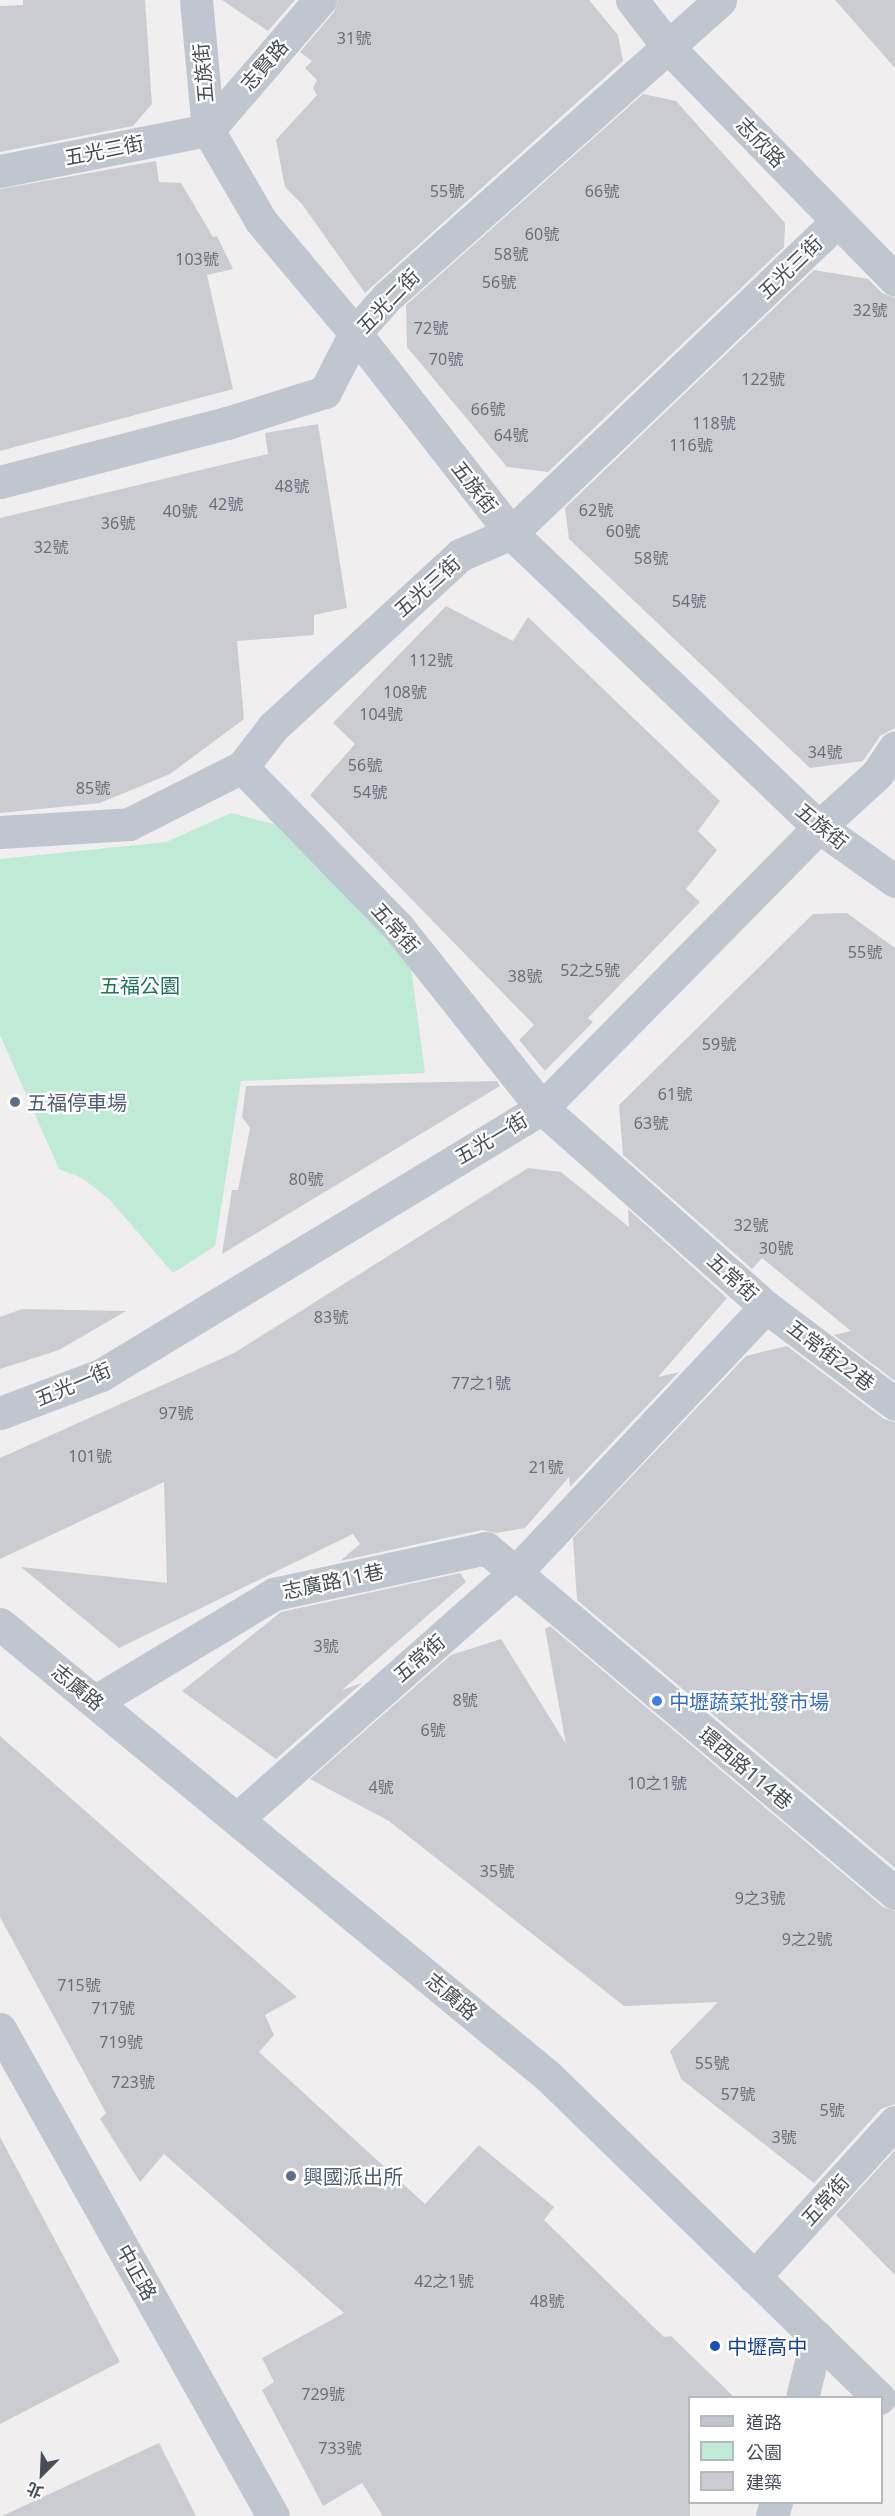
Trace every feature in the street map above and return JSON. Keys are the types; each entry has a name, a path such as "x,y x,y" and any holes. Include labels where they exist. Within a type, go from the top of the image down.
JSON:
{"street":[{"name":"五族街","path":"196,0 208,129 261,221 355,333 511,533 819,827 895,881"},
{"name":"志賢路","path":"208,129 320,0"},
{"name":"志欣路","path":"632,0 668,47 895,280"},
{"name":"五光二街","path":"0,482 227,423 325,392 355,333 387,297 720,0"},
{"name":"五光三街","path":"0,171 208,129"},
{"name":"五光三街","path":"0,832 129,824 242,767 273,727 460,555 511,533 837,222"},
{"name":"五光一街","path":"0,1413 102,1375 542,1107 819,827 877,774 895,747"},
{"name":"五常街","path":"238,1818 514,1574 766,1307 542,1107 399,928 242,767"},
{"name":"五常街22巷","path":"766,1307 895,1404"},
{"name":"志廣路11巷","path":"96,1701 274,1594 486,1548 514,1574"},
{"name":"環西路114巷","path":"514,1574 895,1893"},
{"name":"志廣路","path":"0,1624 548,2076 877,2396"},
{"name":"中正路","path":"0,2029 261,2512"},
{"name":"五常街","path":"754,2277 895,2122"},
{"path":"802,2396 817,2337"},
{"name":"志廣路","path":"883,2402 895,2413"}],"green space":[{"name":"五福公園","path":"231,813 274,824 410,960 425,1073 241,1081 215,1246 173,1273 109,1199 82,1178 59,1169 0,1035 0,859 166,842"}],"building":[{"path":"23,0 145,0 152,104 133,126 0,152 0,6 23,5"},
{"path":"222,0 295,0 268,31"},
{"path":"338,0 589,0 618,35 623,61 365,293 302,204 285,187 276,140 317,95 313,88 317,80 305,68 312,61 300,52 334,12"},
{"path":"835,0 895,0 895,68"},
{"path":"643,94 676,101 785,223 784,247 548,472 507,467 407,347 406,305"},
{"path":"156,161 159,182 181,183 213,237 217,236 233,269 207,275 233,389 0,451 0,189"},
{"path":"814,270 868,279 882,293 895,298 895,728 880,736 863,761 810,768 569,539 565,508"},
{"path":"318,424 347,608 314,615 314,635 237,641 244,719 170,774 100,803 0,813 0,518 268,454 265,433"},
{"path":"446,606 513,641 528,617 720,801 698,831 717,850 686,889 700,902 588,1018 593,1022 545,1071 519,1040 534,1025 310,795 355,744 333,723"},
{"path":"847,913 895,948 895,1381 834,1335 851,1331 762,1258 752,1269 623,1155 619,1105 813,914"},
{"path":"497,1081 500,1086 222,1254 232,1190 238,1190 250,1128 242,1117 246,1086"},
{"path":"528,1168 561,1172 629,1227 628,1209 727,1298 658,1377 679,1372 570,1487 569,1477 525,1528 496,1533 482,1530 340,1561 360,1544 353,1534 119,1648 21,1567 167,1583 164,1482 0,1559 0,1458 234,1353"},
{"path":"22,1309 126,1311 59,1350 0,1369 0,1317"},
{"path":"787,1346 884,1419 895,1422 895,1868 577,1600 573,1538 746,1356"},
{"path":"460,1573 466,1582 342,1690 362,1683 276,1759 182,1691 281,1612"},
{"path":"550,1626 883,1907 895,1911 895,2104 881,2109 814,2183 681,2079 670,2051 718,2002 624,2006 389,1821 310,1779 451,1655 501,1639 566,1744 545,1629"},
{"path":"0,1736 297,1997 265,2015 274,2035 259,2052 425,2204 479,2145 554,2207 544,2220 664,2337 671,2336 733,2396 688,2396 690,2516 383,2516 362,2483 323,2506 262,2390 274,2382 262,2358 344,2313 164,2154 140,2182 100,2119 106,2113 0,1917"},
{"path":"0,2137 120,2362 0,2424"},
{"path":"895,2150 895,2275 836,2215"},
{"path":"159,2443 196,2516 2,2516"}],"place":[{"name":"五福停車場","path":"15,1102"},
{"name":"中壢蔬菜批發市場","path":"657,1701"},
{"name":"興國派出所","path":"291,2176"},
{"name":"中壢高中","path":"715,2346"}]}
